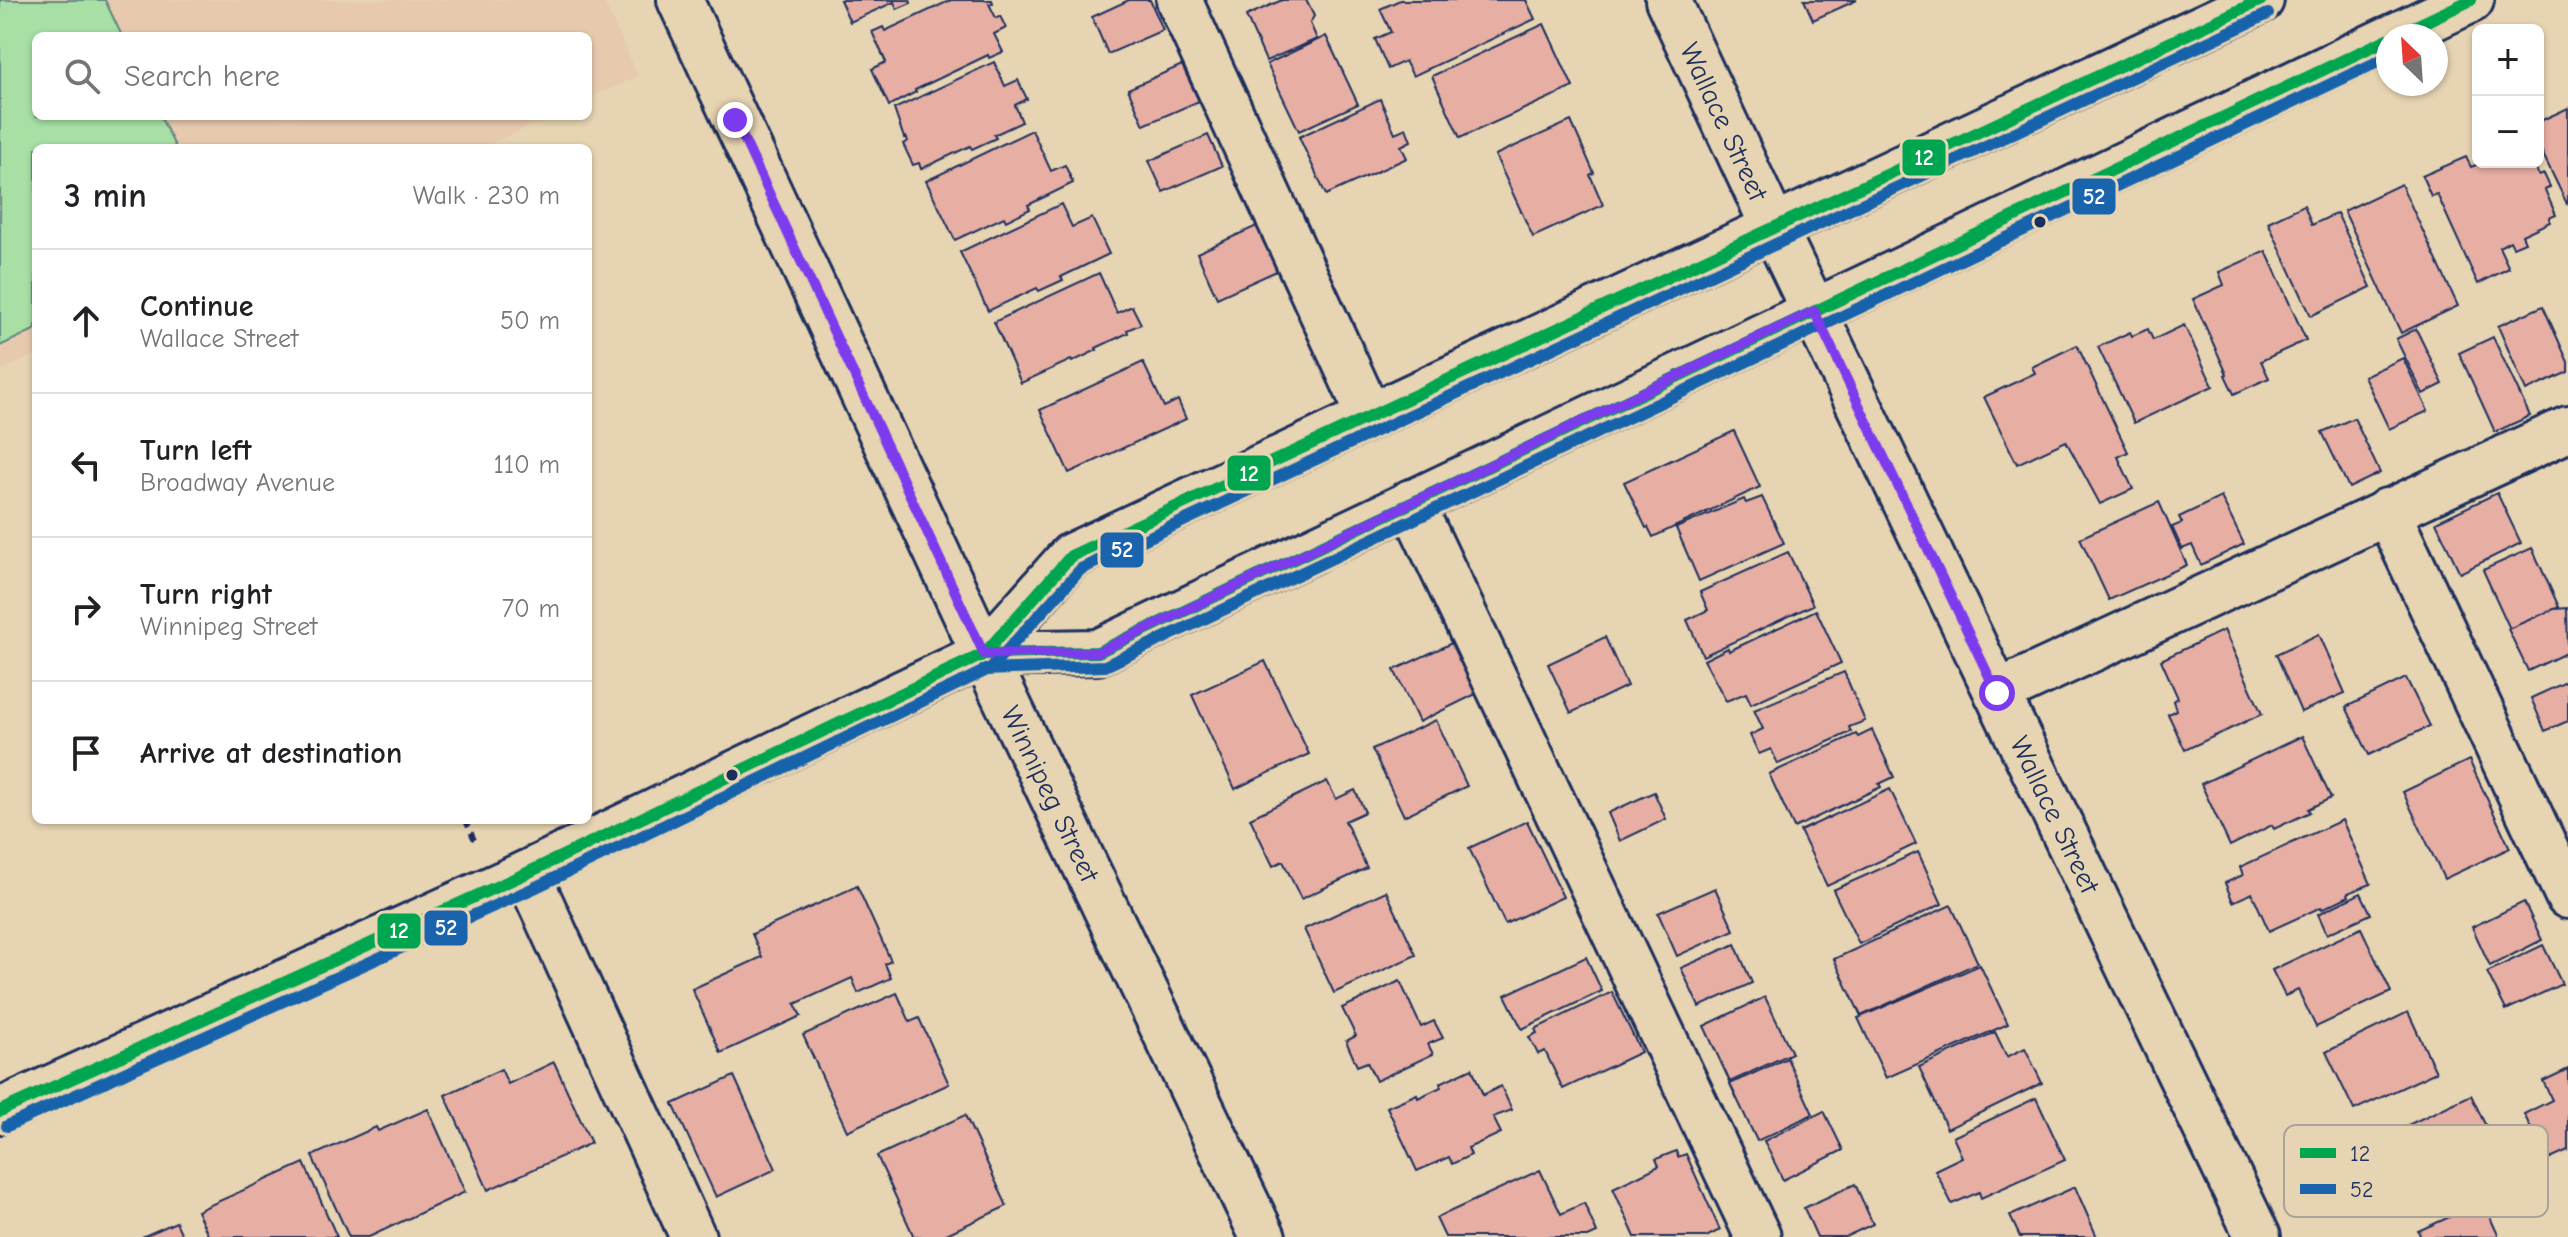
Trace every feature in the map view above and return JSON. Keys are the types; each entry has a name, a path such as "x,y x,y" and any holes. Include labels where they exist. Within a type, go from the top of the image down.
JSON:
{"street":[{"name":"Winnipeg Street","path":"680,0 984,654 1263,1237"},
{"path":"1179,0 1369,415"},
{"name":"Wallace Street","path":"1668,0 1774,228 2258,1237"},
{"path":"0,1111 527,873 984,654 1071,556 2261,0"},
{"path":"2420,24 2471,0"},
{"path":"984,654 1098,652 2376,45"},
{"path":"1997,693 2568,429"},
{"path":"1411,502 1758,1237"},
{"path":"2387,511 2568,896"},
{"path":"527,873 693,1237"}],"shaded area":[{"path":"0,0 603,0 638,76 592,97 592,32 32,32 32,120 543,120 491,144 32,144 32,356 0,371"}],"green space":[{"path":"0,0 105,0 120,32 32,32 32,120 162,120 174,144 32,144 32,331 0,346"}],"building":[{"path":"840,0 910,0 911,3 897,9 894,2 850,22"},
{"path":"951,0 992,0 993,3 989,4 996,18 1000,16 1006,28 994,34 1003,52 989,58 988,55 889,106 872,69 886,62 872,32 883,27 885,31"},
{"path":"1129,0 1150,0 1163,30 1108,54 1092,17"},
{"path":"1282,0 1306,0 1314,16 1310,23 1317,39 1266,61 1246,16"},
{"path":"1400,0 1526,0 1535,19 1413,76 1405,61 1388,69 1375,39 1391,32 1380,9"},
{"path":"1804,0 1857,0 1813,20"},
{"path":"1544,24 1573,87 1460,138 1432,76"},
{"path":"1326,36 1358,104 1299,131 1267,64"},
{"path":"994,62 1005,86 1018,80 1027,99 1015,105 1022,122 972,149 970,146 921,169 919,163 913,165 903,144 908,141 904,138 894,109"},
{"path":"1182,65 1199,101 1144,125 1128,89"},
{"path":"1380,99 1395,133 1406,128 1411,141 1401,146 1407,158 1326,195 1299,137"},
{"path":"2568,108 2567,204 2544,156 2544,119"},
{"path":"1571,121 1594,173 1590,175 1603,205 1533,237 1495,155"},
{"path":"1032,130 1051,171 1065,165 1073,183 1028,205 1030,209 1006,221 1004,217 955,240 926,181"},
{"path":"1208,135 1222,166 1163,192 1149,161"},
{"path":"2466,157 2472,168 2536,168 2539,176 2544,174 2550,187 2545,190 2556,215 2549,218 2550,222 2522,235 2525,242 2513,247 2510,241 2499,247 2509,268 2478,284 2437,194 2431,196 2422,176"},
{"path":"2401,184 2458,306 2401,333 2344,211"},
{"path":"1061,204 1072,227 1092,218 1109,254 1061,277 1063,280 1039,291 1037,288 988,311 960,252"},
{"path":"2304,205 2312,225 2337,213 2371,287 2311,316 2268,222"},
{"path":"1259,225 1279,270 1217,298 1197,253"},
{"path":"2266,251 2306,340 2261,361 2269,378 2234,394 2193,299 2224,285 2219,272"},
{"path":"1099,273 1117,313 1132,306 1141,324 1097,350 1021,383 994,322"},
{"path":"2543,306 2568,362 2568,372 2526,391 2498,326"},
{"path":"2184,325 2213,386 2134,423 2098,347 2130,332 2132,336 2148,329 2153,340"},
{"path":"2416,329 2443,384 2423,394 2396,339"},
{"path":"2493,337 2530,416 2495,432 2459,353"},
{"path":"2077,345 2128,452 2118,457 2133,489 2100,504 2066,441 2017,464 1984,397 2035,373 2032,367"},
{"path":"2403,358 2428,411 2389,429 2364,376"},
{"path":"1143,362 1164,407 1178,400 1186,419 1069,473 1040,410"},
{"path":"2354,418 2380,473 2349,488 2322,432"},
{"path":"1734,431 1760,487 1653,537 1624,482"},
{"path":"2497,493 2521,543 2460,573 2436,522"},
{"path":"1762,497 1784,543 1699,581 1676,528 1744,499 1746,503"},
{"path":"2221,497 2244,544 2201,565 2192,545 2182,549 2172,527 2182,523 2179,517"},
{"path":"2159,502 2187,565 2109,600 2080,538"},
{"path":"2532,548 2559,607 2510,629 2483,570"},
{"path":"1788,552 1813,605 1703,656 1687,620 1708,610 1700,592"},
{"path":"2567,608 2568,652 2528,671 2508,629 2554,609"},
{"path":"1816,610 1841,663 1751,704 1746,693 1726,701 1704,660"},
{"path":"2224,630 2262,714 2185,750 2168,714 2176,710 2173,701 2178,698 2161,660"},
{"path":"2319,634 2345,693 2301,712 2276,654"},
{"path":"1605,637 1627,686 1571,713 1548,664"},
{"path":"1460,639 1484,690 1419,722 1394,670"},
{"path":"1265,661 1309,754 1235,789 1192,695"},
{"path":"1844,672 1865,721 1849,727 1851,732 1778,764 1771,749 1759,754 1750,735 1763,729 1754,710"},
{"path":"2406,678 2430,726 2369,755 2346,707"},
{"path":"2568,681 2568,721 2545,731 2531,698"},
{"path":"1436,720 1467,786 1404,816 1372,749"},
{"path":"1872,730 1894,777 1879,784 1881,787 1794,828 1769,774 1856,734 1858,737"},
{"path":"2302,736 2331,798 2308,809 2310,812 2274,829 2272,825 2230,846 2201,784"},
{"path":"2469,760 2510,848 2444,879 2403,792"},
{"path":"1327,781 1336,799 1355,790 1365,812 1345,821 1367,868 1301,899 1283,861 1273,866 1250,818"},
{"path":"1890,789 1916,844 1827,886 1800,831"},
{"path":"1654,792 1666,819 1620,841 1608,813"},
{"path":"2342,820 2371,884 2269,931 2252,893 2233,902 2225,883 2243,875 2240,867"},
{"path":"1527,821 1563,897 1505,924 1469,848"},
{"path":"1918,852 1942,904 1859,944 1833,890"},
{"path":"857,886 891,961 885,964 891,978 858,993 852,978 795,1004 801,1016 721,1053 692,989 762,957 752,934"},
{"path":"1715,888 1734,930 1677,956 1658,913"},
{"path":"1386,891 1416,955 1334,993 1304,929"},
{"path":"2361,893 2371,914 2327,934 2318,914"},
{"path":"2524,902 2542,940 2490,966 2472,927"},
{"path":"1951,905 1978,963 1861,1016 1834,959"},
{"path":"2361,928 2391,992 2316,1027 2298,990 2285,996 2272,970"},
{"path":"1735,944 1752,983 1699,1007 1681,968"},
{"path":"2543,945 2562,984 2506,1010 2487,972"},
{"path":"1586,957 1602,991 1522,1029 1505,995"},
{"path":"1980,965 2008,1024 1886,1078 1858,1018"},
{"path":"1400,981 1421,1027 1434,1021 1443,1038 1428,1044 1433,1054 1376,1081 1367,1062 1357,1066 1346,1041 1356,1036 1342,1008"},
{"path":"1612,992 1641,1052 1563,1089 1545,1051 1538,1054 1529,1037 1537,1033 1535,1029"},
{"path":"897,993 910,1022 919,1018 949,1084 847,1131 803,1035"},
{"path":"1765,997 1792,1053 1730,1082 1704,1026"},
{"path":"2408,1012 2436,1072 2354,1110 2326,1052"},
{"path":"1995,1032 2007,1057 2025,1048 2042,1083 1947,1129 1919,1067"},
{"path":"1787,1058 1813,1114 1757,1141 1730,1084"},
{"path":"554,1062 591,1143 488,1190 445,1095 501,1069 508,1084"},
{"path":"1472,1068 1483,1095 1501,1086 1512,1110 1493,1117 1501,1133 1468,1148 1471,1155 1452,1164 1449,1157 1417,1171 1387,1107 1417,1094 1418,1098 1441,1087 1440,1083"},
{"path":"2568,1069 2568,1150 2548,1159 2548,1125 2529,1125 2524,1114 2552,1100 2543,1081"},
{"path":"734,1076 776,1169 716,1197 673,1104"},
{"path":"2471,1095 2485,1125 2408,1125"},
{"path":"2036,1098 2065,1160 1981,1198 1979,1192 1952,1204 1935,1170 1962,1157 1953,1137"},
{"path":"428,1109 465,1192 369,1237 349,1237 312,1156 376,1127 378,1131"},
{"path":"1824,1111 1843,1150 1783,1180 1764,1141"},
{"path":"965,1115 1007,1206 940,1237 914,1237 877,1156"},
{"path":"1676,1151 1678,1157 1686,1154 1720,1230 1706,1237 1635,1237 1613,1188 1659,1166 1656,1159"},
{"path":"304,1163 337,1237 209,1237 197,1211"},
{"path":"1540,1170 1561,1214 1584,1203 1597,1233 1588,1237 1445,1237 1436,1218"},
{"path":"1855,1184 1873,1224 1845,1237 1817,1237 1804,1208"},
{"path":"2075,1187 2097,1237 2020,1237 2010,1216"},
{"path":"2449,1217 2490,1217 2499,1237 2421,1237 2418,1231"},
{"path":"176,1222 183,1237 142,1237"}],"transit line":[{"name":"12","path":"943,673 984,654 1071,556 2261,0"},
{"name":"12","path":"2420,24 2471,0"},
{"name":"52","path":"7,1126 534,888 991,668 1081,569 2268,14"},
{"name":"12","path":"0,1111 527,873 984,654 1098,652 2376,45"},
{"name":"52","path":"984,670 1105,666 2376,63"}],"route":[{"path":"735,120 984,654 1098,652 1814,311 1997,693"}]}
